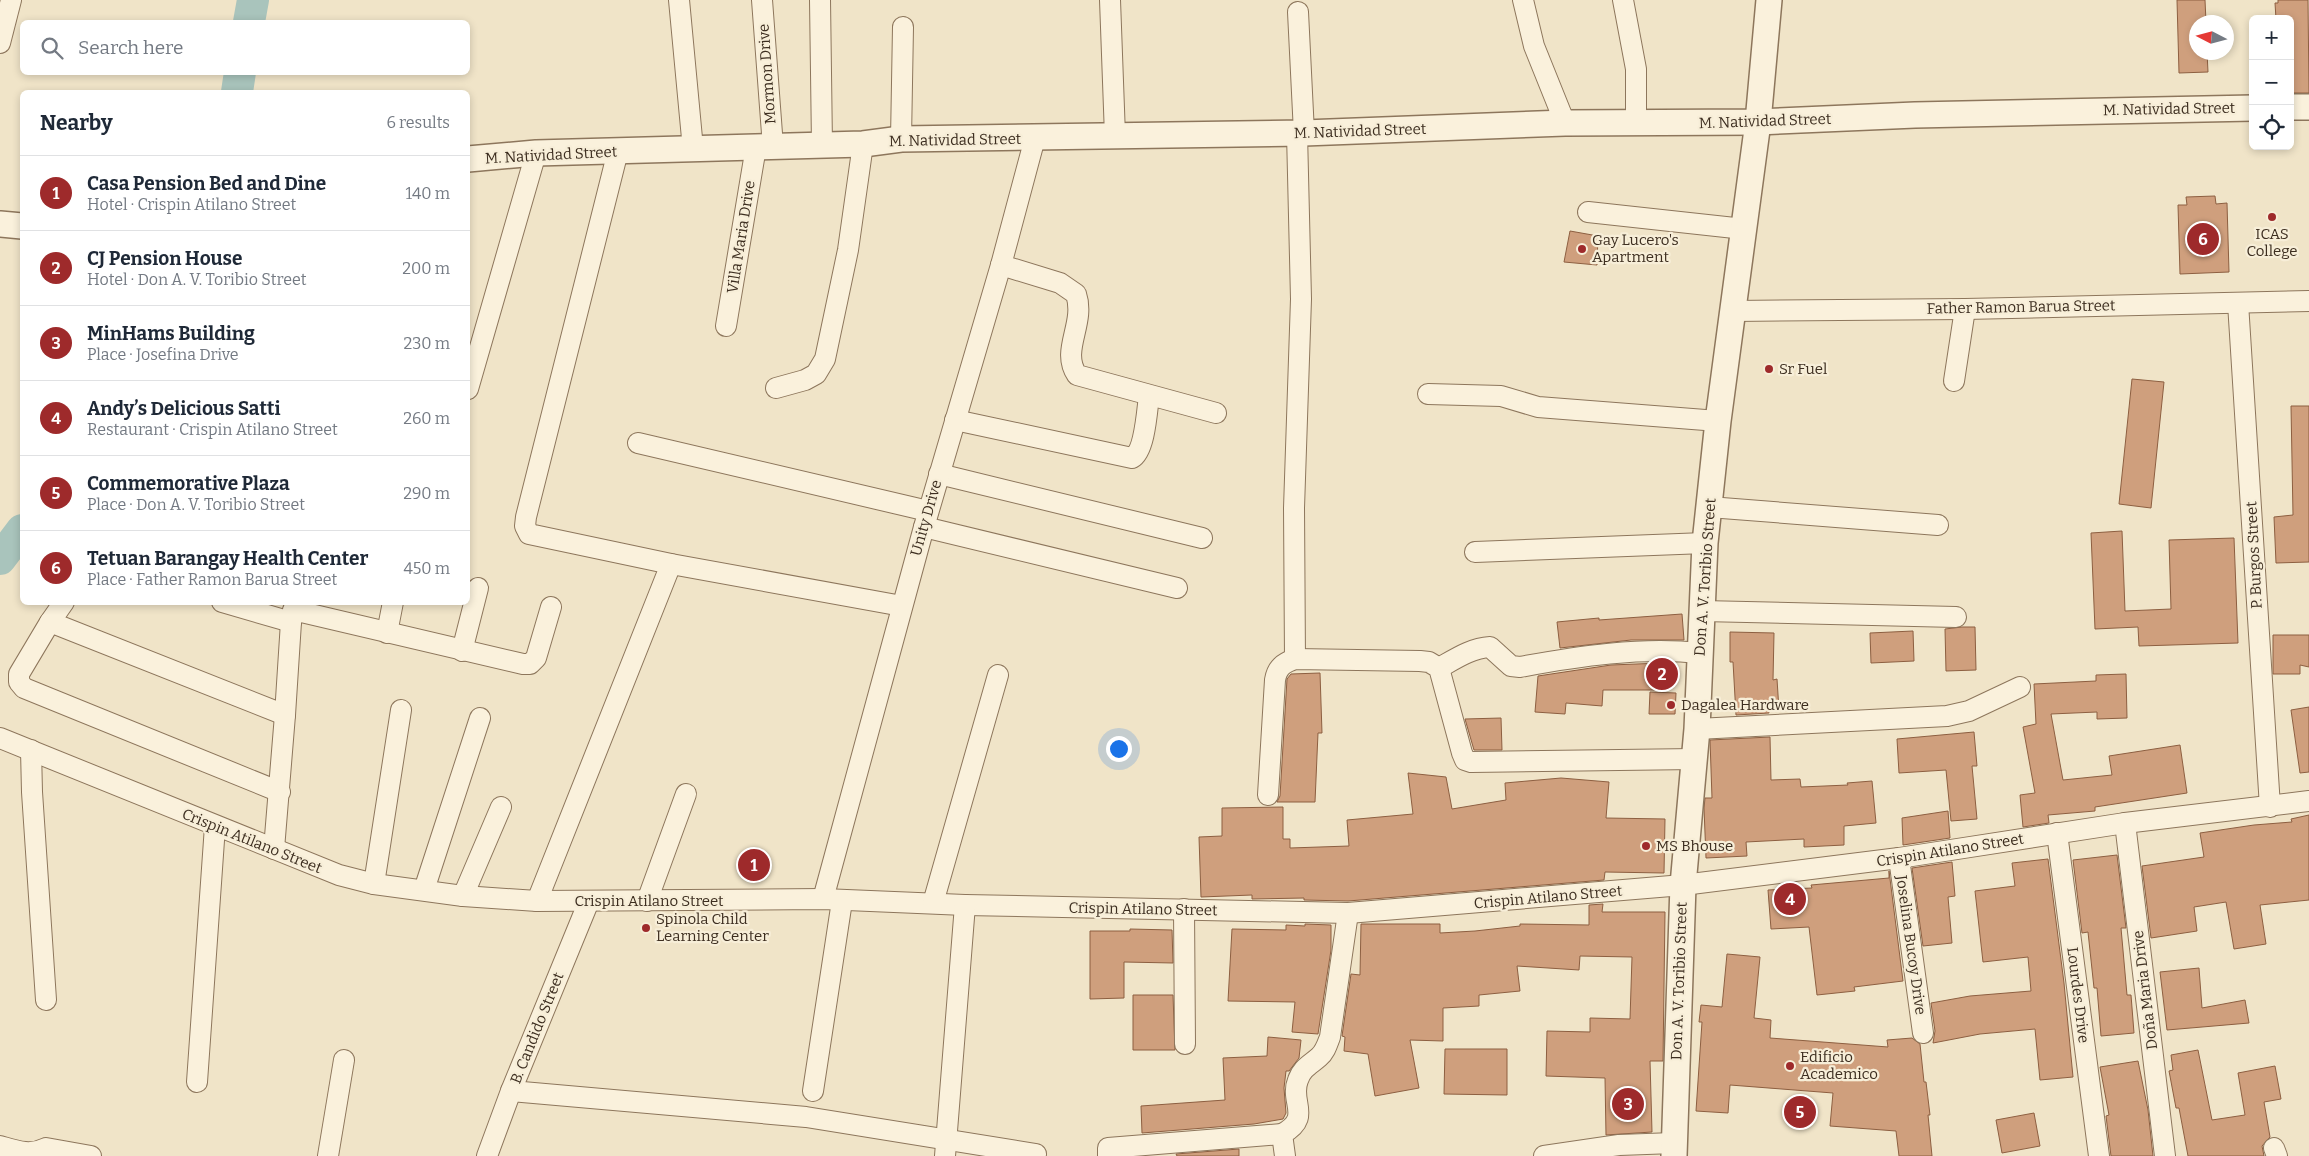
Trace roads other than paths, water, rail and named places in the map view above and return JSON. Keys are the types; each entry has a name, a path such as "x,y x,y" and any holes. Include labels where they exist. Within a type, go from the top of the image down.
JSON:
{"street":[{"path":"9,32 11,0"},
{"path":"679,0 692,150"},
{"name":"Mormon Drive","path":"762,0 764,147"},
{"path":"820,0 822,145"},
{"path":"1110,0 1115,136"},
{"path":"1523,0 1534,46 1565,123"},
{"path":"1623,0 1636,69 1636,124"},
{"name":"Don A. V. Toribio Street","path":"1674,1150 1682,886 1698,729 1705,543 1718,421 1758,122 1769,0"},
{"path":"1295,659 1294,508 1302,299 1298,12"},
{"path":"901,139 903,27"},
{"path":"2294,107 2309,107"},
{"name":"M. Natividad Street","path":"470,159 536,153 863,144 901,139 1300,133 1565,123 1758,122 1915,115 2249,108"},
{"name":"Unity Drive","path":"812,1092 832,900 902,606 1001,265 1035,138"},
{"path":"776,388 805,380 816,374 825,360 848,250 863,144"},
{"name":"Villa Maria Drive","path":"726,326 764,147"},
{"path":"618,151 525,526 530,534 551,540 902,606"},
{"path":"470,382 536,153"},
{"path":"1588,212 1744,230"},
{"path":"0,224 20,226"},
{"path":"1001,265 1060,284 1076,294 1080,306 1079,320 1070,361 1077,375 1149,396 1216,412"},
{"name":"Father Ramon Barua Street","path":"1733,311 1965,309 2309,301"},
{"name":"P. Burgos Street","path":"2238,303 2270,807"},
{"path":"1954,381 1965,309"},
{"path":"1428,394 1501,396 1538,407 1718,421"},
{"path":"955,420 1132,458 1137,456 1142,445 1149,396"},
{"path":"638,443 1177,588"},
{"path":"939,474 1202,538"},
{"path":"1709,508 1938,524"},
{"path":"1475,552 1705,543"},
{"path":"537,901 671,564"},
{"path":"462,650 478,588"},
{"path":"62,605 19,674 20,682 24,688 280,792"},
{"path":"246,605 293,611 523,664 530,664 536,658 550,607"},
{"path":"387,633 392,605"},
{"path":"274,849 293,611"},
{"path":"1702,611 1956,617"},
{"path":"50,622 286,715"},
{"path":"1439,668 1473,650 1483,647 1490,647 1511,666 1520,667 1608,654 1659,650 1700,653"},
{"path":"1268,795 1274,680 1277,670 1285,662 1295,659 1429,662 1439,668 1462,753 1465,760 1471,762 1695,758"},
{"path":"933,903 998,675"},
{"path":"1698,729 1947,716 1969,711 2020,687"},
{"path":"374,884 401,710"},
{"path":"424,890 480,718"},
{"name":"Crispin Atilano Street","path":"0,738 339,875 374,884 463,896 537,901 832,900 965,905 1348,913 1682,886 1899,858 2125,823 2309,801"},
{"path":"31,750 32,792 46,1000"},
{"path":"647,901 686,794"},
{"path":"463,896 501,807"},
{"name":"Doña Maria Drive","path":"2125,823 2164,1156"},
{"path":"197,1082 215,826"},
{"name":"Lourdes Drive","path":"2057,833 2099,1156"},
{"name":"Joselina Bucoy Drive","path":"1899,858 1922,1033"},
{"name":"B. Candido Street","path":"487,1156 511,1091 589,902"},
{"path":"946,1148 965,905"},
{"path":"1184,909 1185,1044"},
{"path":"1108,1156 1108,1148 1196,1148 1282,1134 1291,1129 1299,1117 1297,1082 1303,1070 1325,1050 1330,1037 1348,913"},
{"path":"328,1156 344,1060"},
{"path":"511,1091 806,1117 946,1148 1036,1154"},
{"path":"1282,1134 1284,1156"},
{"path":"0,1146 28,1154 38,1153 46,1148 91,1156"},
{"path":"1544,1156 1610,1146 1674,1150"}],"waterway":[{"path":"249,20 253,0"},
{"path":"237,90 240,75"},
{"path":"0,559 20,533"}],"place":[{"name":"ICAS College","path":"2272,217"},
{"name":"Tetuan Barangay Health Center","path":"2203,239"},
{"name":"Gay Lucero's Apartment","path":"1582,249"},
{"name":"Sr Fuel","path":"1769,369"},
{"name":"CJ Pension House","path":"1662,674"},
{"name":"Dagalea Hardware","path":"1671,705"},
{"name":"MS Bhouse","path":"1646,846"},
{"name":"Casa Pension Bed and Dine","path":"754,865"},
{"name":"Andy’s Delicious Satti","path":"1790,899"},
{"name":"Spinola Child Learning Center","path":"646,928"},
{"name":"Edificio Academico","path":"1790,1066"},
{"name":"MinHams Building","path":"1628,1104"},
{"name":"Commemorative Plaza","path":"1800,1112"}]}
